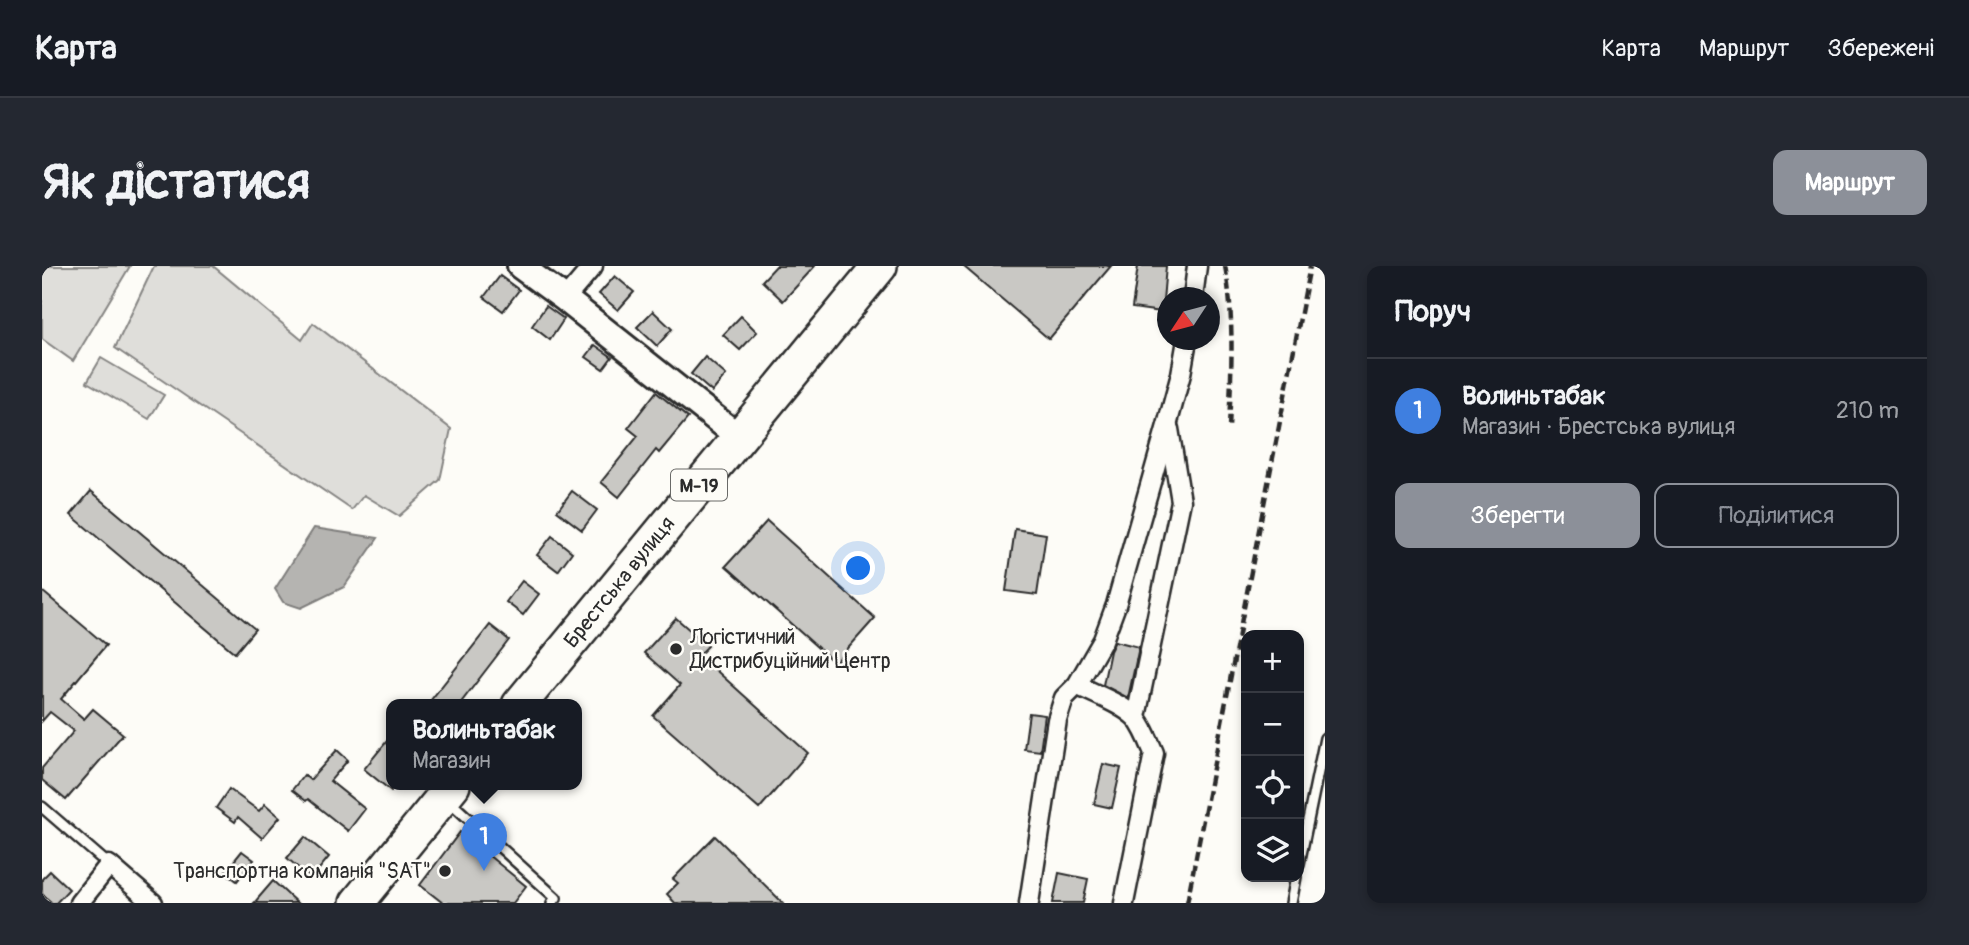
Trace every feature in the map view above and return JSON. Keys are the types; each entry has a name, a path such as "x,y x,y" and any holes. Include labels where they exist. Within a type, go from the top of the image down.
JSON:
{"highway":[{"name":"Брестська вулиця","path":"524,699 880,266"},
{"path":"357,903 449,791"}],"main road":[{"path":"520,266 738,437"}],"street":[{"path":"565,299 593,266"},
{"path":"1194,287 1197,266"},
{"path":"1029,903 1058,720 1064,698 1077,685 1103,640 1116,605 1168,422 1185,350"},
{"path":"1136,718 1181,501 1168,422"},
{"path":"1077,685 1126,710 1136,718 1154,753 1124,903"},
{"path":"79,903 109,865 152,903"}],"lane":[{"path":"1304,840 1325,738"},
{"path":"449,791 556,901"},
{"path":"42,807 109,865"},
{"path":"1291,903 1295,882"}],"shaded area":[{"path":"42,266 130,266 73,361 42,339"},
{"path":"154,266 213,266 302,340 313,323 451,429 440,480 399,516 364,495 352,510 115,348"},
{"path":"101,358 164,395 149,419 87,382"},
{"path":"314,528 378,538 344,587 301,608 283,602 275,589"}],"building":[{"path":"776,266 815,266 783,301 762,281"},
{"path":"963,266 1111,266 1049,339"},
{"path":"1138,266 1166,266 1164,287 1157,287 1157,311 1132,308"},
{"path":"500,276 519,290 503,311 484,297"},
{"path":"615,276 634,292 618,310 599,294"},
{"path":"546,306 564,319 550,340 532,326"},
{"path":"653,311 672,329 657,346 637,327"},
{"path":"741,316 757,332 740,350 723,335"},
{"path":"595,345 612,357 603,369 586,357"},
{"path":"705,357 726,375 712,392 691,374"},
{"path":"656,392 688,418 659,453 656,450 619,497 601,482 638,436 628,428"},
{"path":"91,491 255,629 235,653 71,515"},
{"path":"572,491 597,510 582,530 557,511"},
{"path":"767,521 875,618 835,663 726,566"},
{"path":"1015,529 1046,534 1037,595 1006,591"},
{"path":"552,536 572,552 558,571 537,555"},
{"path":"522,581 539,594 523,615 506,602"},
{"path":"42,591 106,645 61,699 84,719 93,709 123,734 66,800 42,780 42,768 74,731 50,712 42,721"},
{"path":"676,618 708,646 699,655 808,753 759,809 653,716 680,685 644,653"},
{"path":"490,625 509,640 464,699 432,699"},
{"path":"1115,641 1139,647 1128,698 1103,685 1110,651"},
{"path":"1029,713 1045,715 1040,751 1024,749"},
{"path":"386,742 386,787 364,769"},
{"path":"337,750 348,760 330,781 365,809 348,831 308,799 306,801 292,790 304,775 310,780"},
{"path":"1103,764 1121,768 1112,808 1094,804"},
{"path":"229,789 259,811 265,804 280,817 262,838 238,817 235,822 216,808"},
{"path":"460,832 526,886 513,903 443,903 420,885"},
{"path":"715,836 783,903 675,903 667,894 678,883 673,879"},
{"path":"305,837 329,857 311,879 287,858"},
{"path":"242,851 254,860 237,881 225,872"},
{"path":"50,871 69,889 56,903 52,903 42,894 42,879"},
{"path":"1059,873 1088,879 1083,903 1053,903"},
{"path":"273,881 297,903 254,903"}],"railway":[{"path":"1225,266 1231,327 1229,429"},
{"path":"1187,903 1310,266"}],"place":[{"name":"Логістичний Дистрибуційний Центр","path":"676,649"},
{"name":"Транспортна компанія \"SAT\"","path":"445,871"},
{"name":"Волиньтабак","path":"484,871"}]}
